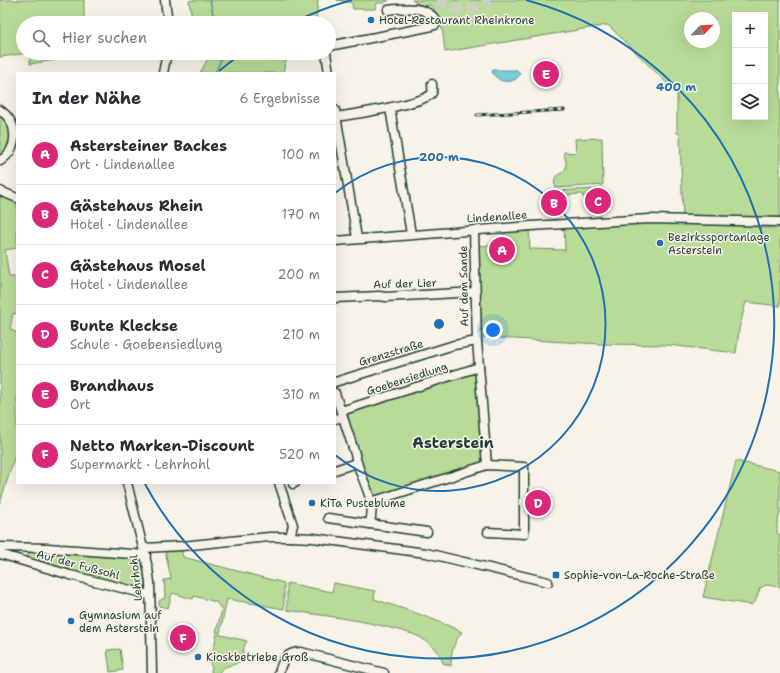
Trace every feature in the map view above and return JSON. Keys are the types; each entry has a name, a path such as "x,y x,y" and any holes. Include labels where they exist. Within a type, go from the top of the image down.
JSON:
{"street":[{"path":"165,0 167,16"},
{"path":"336,45 428,27 435,25 437,22 433,17 419,10 404,8 388,10"},
{"path":"162,72 165,60"},
{"path":"327,60 329,72"},
{"path":"357,238 336,113 390,108 428,97 433,92 432,84"},
{"path":"390,108 410,234"},
{"path":"0,110 9,118 16,134 10,151 0,162"},
{"path":"336,166 344,163"},
{"path":"0,191 16,198"},
{"name":"Lindenallee","path":"336,241 410,234 649,219 780,222"},
{"name":"Auf dem Sande","path":"474,230 477,341"},
{"name":"Auf der Lier","path":"336,298 476,292"},
{"path":"477,341 487,465"},
{"name":"Grenzstraße","path":"336,382 454,345 477,341"},
{"name":"Goebensiedlung","path":"340,416 479,367"},
{"path":"336,398 340,416 371,502 372,510 370,524"},
{"path":"336,470 356,463"},
{"path":"371,502 487,465 524,467 524,534 488,532"},
{"name":"Lehrhohl","path":"127,484 145,551 150,582 152,673"},
{"path":"279,484 293,525 290,537"},
{"path":"328,518 427,532"},
{"path":"145,551 182,546 290,537 421,552 548,582"},
{"name":"Auf der Fußsohl","path":"0,547 145,551"},
{"name":"Auf der Fußsohl","path":"0,554 52,570 150,595"},
{"path":"279,673 285,658 291,654 301,652 384,673"}],"green space":[{"path":"0,0 84,0 84,16 16,16 16,55 0,57"},
{"path":"318,0 317,16 192,16 189,1"},
{"path":"337,0 389,0 384,3 377,3 375,9 353,9 352,3"},
{"name":"Bezirkssportanlage Asterstein","path":"412,0 780,0 780,217 759,217 758,228 780,228 780,306 746,302 739,329 736,353 668,345 600,344 481,337 481,335 479,335 476,246 492,245 493,255 505,254 503,230 529,228 530,249 565,250 564,227 639,222 683,222 680,134 677,133 677,93 608,25 445,52 441,26 433,14 434,9 430,5 422,6"},
{"path":"30,60 53,60 30,64"},
{"path":"207,60 286,60 283,72 201,72"},
{"path":"0,112 9,123 11,143 0,159"},
{"path":"602,138 603,185 556,188 554,183 555,179 566,166 564,152 576,153 575,139"},
{"path":"600,189 601,196 583,197 582,194 549,196 549,191"},
{"path":"2,195 16,202 16,248 5,250 9,277 16,277 16,314 13,313 10,329 16,332 16,452 0,503 0,199"},
{"path":"477,369 484,462 371,499 344,414"},
{"path":"736,461 780,471 780,513 777,533 780,535 780,587 766,585 760,588 755,602 751,605 703,597"},
{"path":"181,549 183,557 284,583 284,609 227,599 220,633 216,632 222,610 216,602 194,596 193,599 172,593 168,608 159,606 159,601 165,598 164,580 171,579 165,550"},
{"path":"22,551 139,558 144,562 147,586 142,589 53,568 27,558 28,553"},
{"path":"287,583 332,592 334,583 375,591 374,599 429,618 462,632 456,640 453,648 451,666 443,663 438,652 431,645 422,638 413,634 359,621 287,610"},
{"path":"217,634 247,641 239,662 223,668 219,673 211,673 212,667 210,664"},
{"path":"120,649 123,670 110,672 107,650"}],"water":[{"path":"493,70 517,70 520,74 514,80 506,82 501,81 494,75"}],"waterway":[{"path":"210,0 213,16"},
{"path":"215,72 221,60"}],"tunnel":[{"path":"437,0 457,9 470,9 490,0"}],"railway":[{"path":"477,115 564,110"}],"place":[{"name":"Hotel-Restaurant Rheinkrone","path":"371,20"},
{"name":"Brandhaus","path":"546,74"},
{"name":"Gästehaus Mosel","path":"598,201"},
{"name":"Gästehaus Rhein","path":"554,203"},
{"name":"Bezirkssportanlage Asterstein","path":"660,243"},
{"name":"Astersteiner Backes","path":"502,250"},
{"name":"KiTa Pusteblume","path":"312,503"},
{"name":"Bunte Kleckse","path":"538,503"},
{"name":"Sophie-von-La-Roche-Straße","path":"556,575"},
{"name":"Gymnasium auf dem Asterstein","path":"71,621"},
{"name":"Netto Marken-Discount","path":"183,638"},
{"name":"Kioskbetriebe Groß","path":"198,657"}],"district":[{"name":"Asterstein","path":"453,443"}]}
